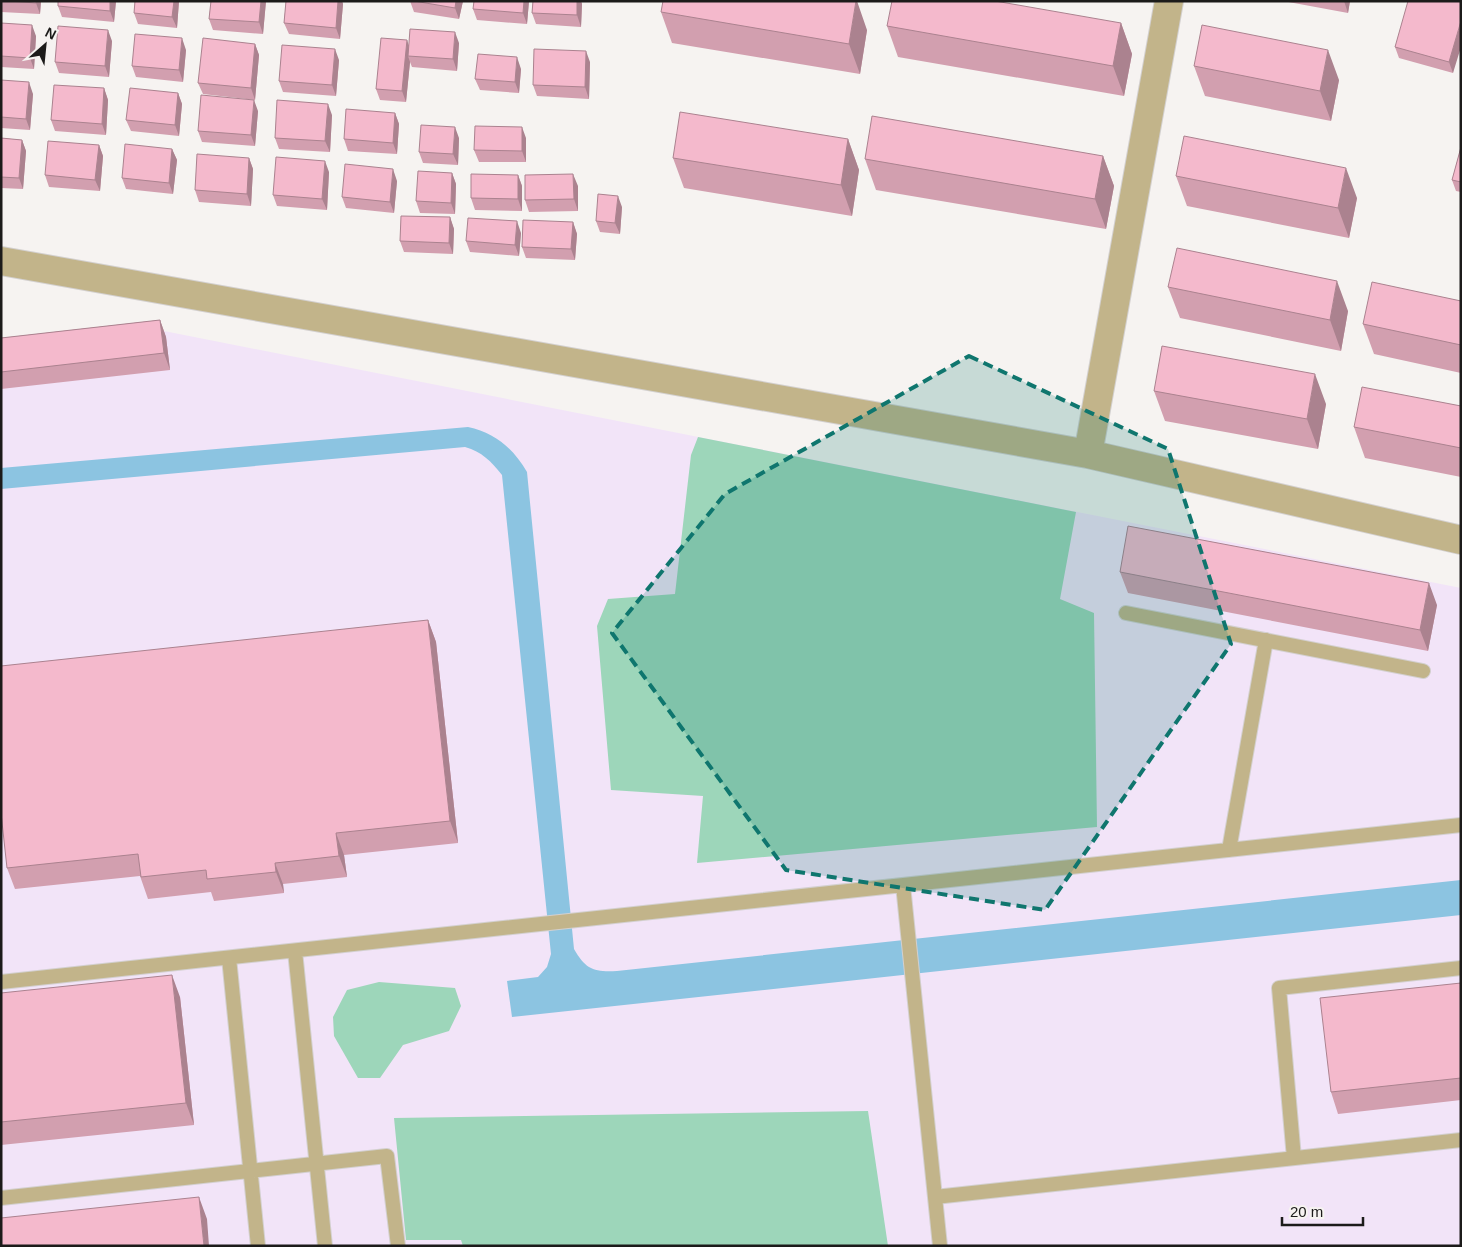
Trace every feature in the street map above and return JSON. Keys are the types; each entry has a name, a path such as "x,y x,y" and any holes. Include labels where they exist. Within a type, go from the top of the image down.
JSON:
{"street":[{"path":"1088,454 1169,1"},
{"path":"1,261 1088,454 1461,540"}],"lane":[{"path":"1126,613 1423,671"},
{"path":"1229,850 1266,640"},
{"path":"1,982 1461,825"},
{"path":"903,885 940,1246"},
{"path":"295,951 325,1246"},
{"path":"228,958 258,1246"},
{"path":"1294,1158 1279,988 1461,968"},
{"path":"934,1197 1461,1140"},
{"path":"1,1198 387,1156 398,1246"}],"highlighted area":[{"path":"969,356 1168,449 1231,644 1045,910 786,870 612,633 725,494"}],"shaded area":[{"path":"164,331 1461,588 1461,1246 1,1246 1,352"}],"green space":[{"path":"698,437 1076,512 1060,599 1094,613 1097,827 697,863 703,796 611,790 597,626 608,599 675,594 691,455"},
{"path":"379,982 455,988 461,1006 449,1031 403,1045 380,1078 358,1078 334,1036 333,1017 347,990"},
{"path":"868,1111 888,1246 463,1246 461,1240 406,1240 394,1118"}],"water":[{"path":"468,427 487,433 502,443 516,456 527,472 574,949 578,956 591,968 602,971 617,971 1461,880 1461,915 512,1017 507,981 538,977 547,967 551,954 502,475 494,465 481,454 465,447 1,489 1,468"}],"building":[{"path":"9,1 36,1 36,3"},
{"path":"58,1 110,1 110,11 58,6"},
{"path":"135,1 174,1 172,17 134,13"},
{"path":"211,1 261,1 259,22 209,19"},
{"path":"286,1 338,1 336,28 284,23"},
{"path":"414,1 456,1 455,8"},
{"path":"474,1 524,1 523,13 473,9"},
{"path":"533,1 577,1 577,15 532,13"},
{"path":"663,1 856,1 849,44 661,12"},
{"path":"892,1 995,1 1121,23 1113,66 887,26"},
{"path":"1408,1 1461,1 1461,21 1449,62 1395,47"},
{"path":"1,23 32,25 30,58 1,56"},
{"path":"1202,25 1328,50 1320,91 1194,66"},
{"path":"58,26 108,30 105,66 55,62"},
{"path":"410,29 455,32 453,59 408,56"},
{"path":"135,34 182,38 179,70 132,66"},
{"path":"203,38 255,44 251,88 198,83"},
{"path":"381,38 407,40 402,91 376,89"},
{"path":"282,45 335,49 332,85 279,81"},
{"path":"534,49 586,51 585,87 533,85"},
{"path":"478,54 517,57 515,82 475,79"},
{"path":"1,80 29,82 26,119 1,117"},
{"path":"54,85 104,88 102,124 51,120"},
{"path":"130,88 178,93 175,125 126,120"},
{"path":"201,95 254,100 251,135 198,131"},
{"path":"277,100 328,104 325,141 275,138"},
{"path":"346,109 395,113 393,143 344,139"},
{"path":"680,112 848,139 841,185 673,158"},
{"path":"872,116 1103,156 1095,199 865,159"},
{"path":"421,125 455,127 453,154 419,152"},
{"path":"475,126 522,127 522,151 474,150"},
{"path":"1184,136 1346,168 1338,208 1176,176"},
{"path":"1,138 22,140 19,178 1,177"},
{"path":"48,141 99,145 95,180 45,175"},
{"path":"125,144 172,149 169,183 122,178"},
{"path":"1461,147 1461,182 1452,180"},
{"path":"197,154 249,158 247,194 195,190"},
{"path":"276,157 325,161 322,199 273,195"},
{"path":"345,164 393,169 390,202 342,197"},
{"path":"418,171 452,173 451,203 416,201"},
{"path":"471,174 518,175 518,199 471,198"},
{"path":"573,174 574,199 525,200 525,175"},
{"path":"598,194 618,196 615,223 596,221"},
{"path":"401,216 450,217 449,243 400,241"},
{"path":"468,218 517,221 515,245 466,241"},
{"path":"523,220 573,222 571,249 522,247"},
{"path":"1177,248 1337,281 1330,320 1168,287"},
{"path":"1372,282 1461,301 1461,345 1363,324"},
{"path":"160,320 164,353 1,372 1,338"},
{"path":"1162,346 1315,374 1307,419 1154,391"},
{"path":"1362,387 1461,406 1461,448 1354,427"},
{"path":"1128,526 1429,583 1420,630 1120,572"},
{"path":"428,620 450,821 336,833 339,856 275,863 276,872 207,879 206,870 141,877 138,854 7,868 1,813 1,666"},
{"path":"172,975 186,1103 1,1122 1,993"},
{"path":"1461,983 1461,1078 1331,1092 1320,998"},
{"path":"199,1197 204,1246 1,1246 1,1218"}]}
